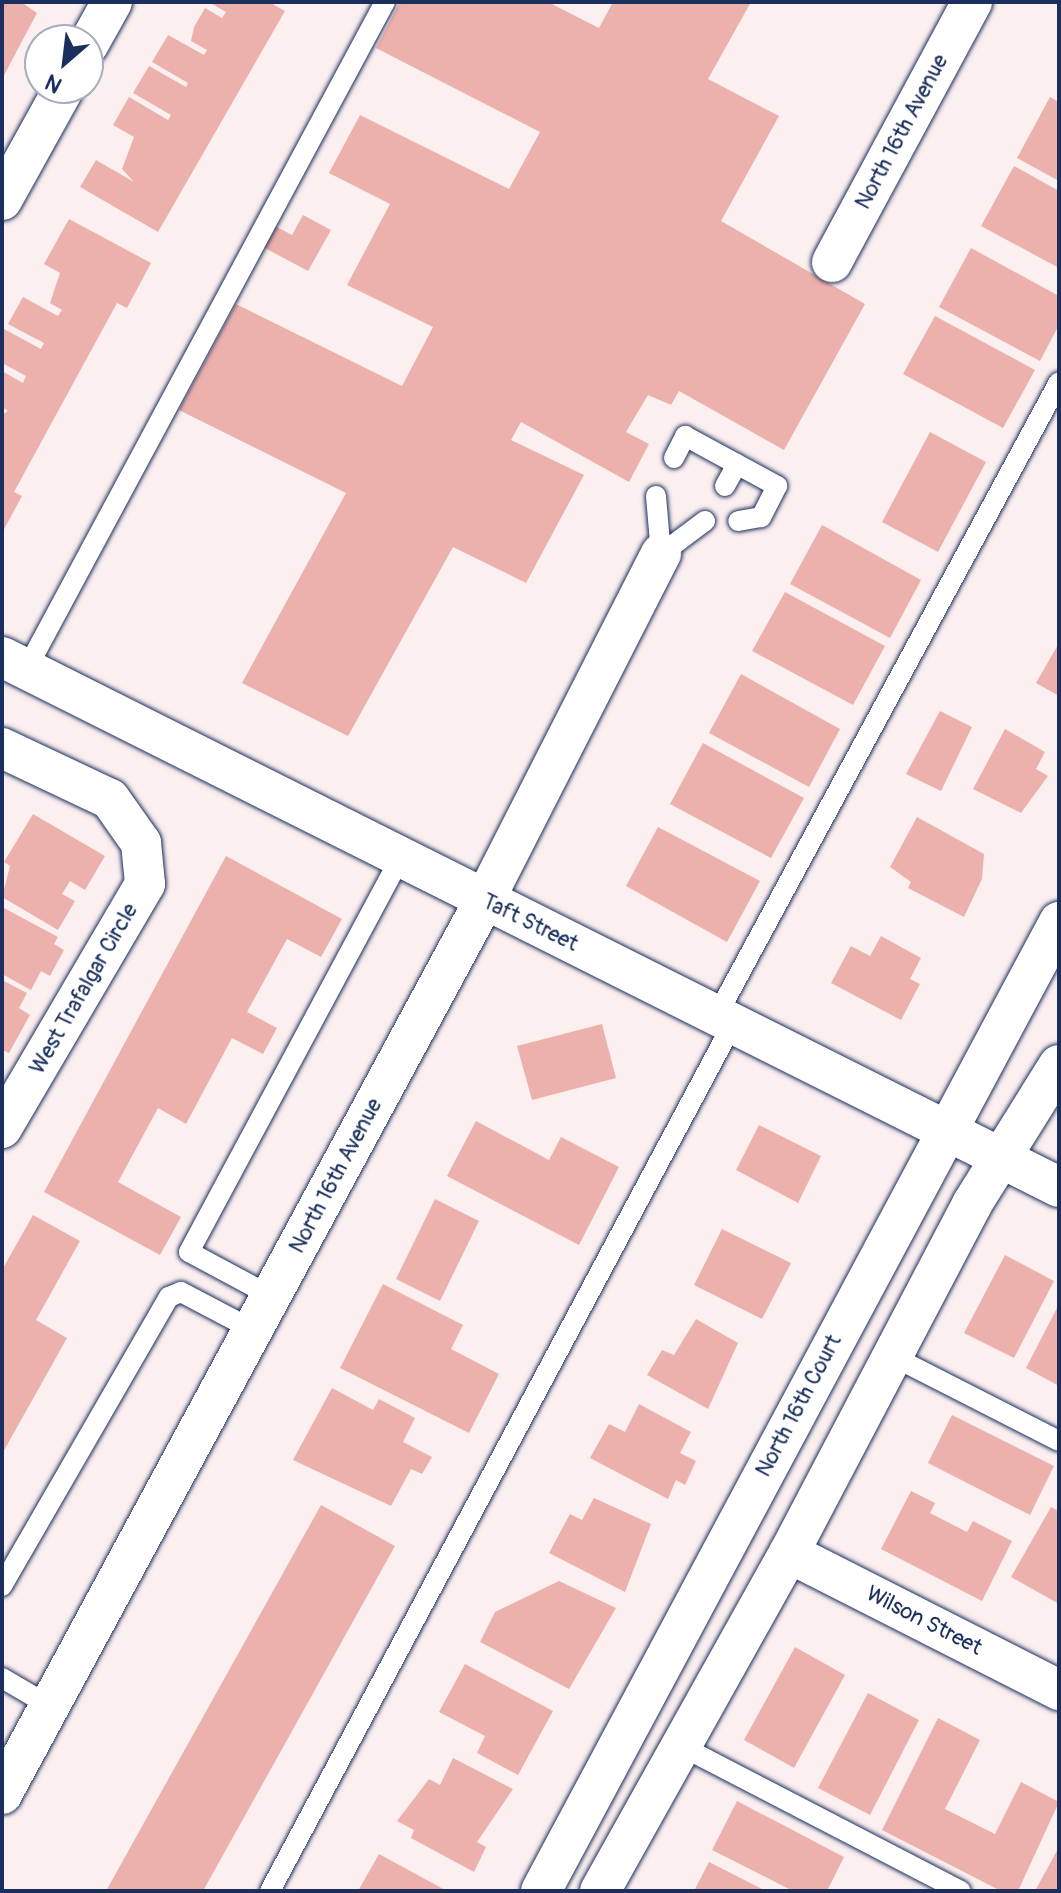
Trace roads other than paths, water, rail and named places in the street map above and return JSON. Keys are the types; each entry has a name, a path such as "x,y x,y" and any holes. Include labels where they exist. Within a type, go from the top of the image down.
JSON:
{"street":[{"path":"100,24 112,2"},
{"name":"North 16th Avenue","path":"832,262 972,2"},
{"path":"2,200 55,104"},
{"name":"North 16th Avenue","path":"2,1794 484,901 661,554"},
{"name":"Taft Street","path":"14,663 1059,1187"},
{"name":"West Trafalgar Circle","path":"2,748 110,799 141,843 145,884 2,1128"},
{"name":"North 16th Court","path":"541,1891 1059,922"},
{"path":"600,1891 789,1553 998,1156 1031,1116 1059,1065"},
{"name":"Wilson Street","path":"789,1553 1059,1690"}],"lane":[{"path":"14,663 385,2"},
{"path":"270,1891 1059,382"},
{"path":"674,458 685,436 777,486 761,517 738,521"},
{"path":"725,486 737,464"},
{"path":"656,496 661,554"},
{"path":"661,554 705,521"},
{"path":"262,1313 189,1252 400,859"},
{"path":"2,1586 169,1297 181,1292 262,1313"},
{"path":"892,1356 1059,1441"},
{"path":"2,1678 50,1706"},
{"path":"681,1746 961,1891"}]}
